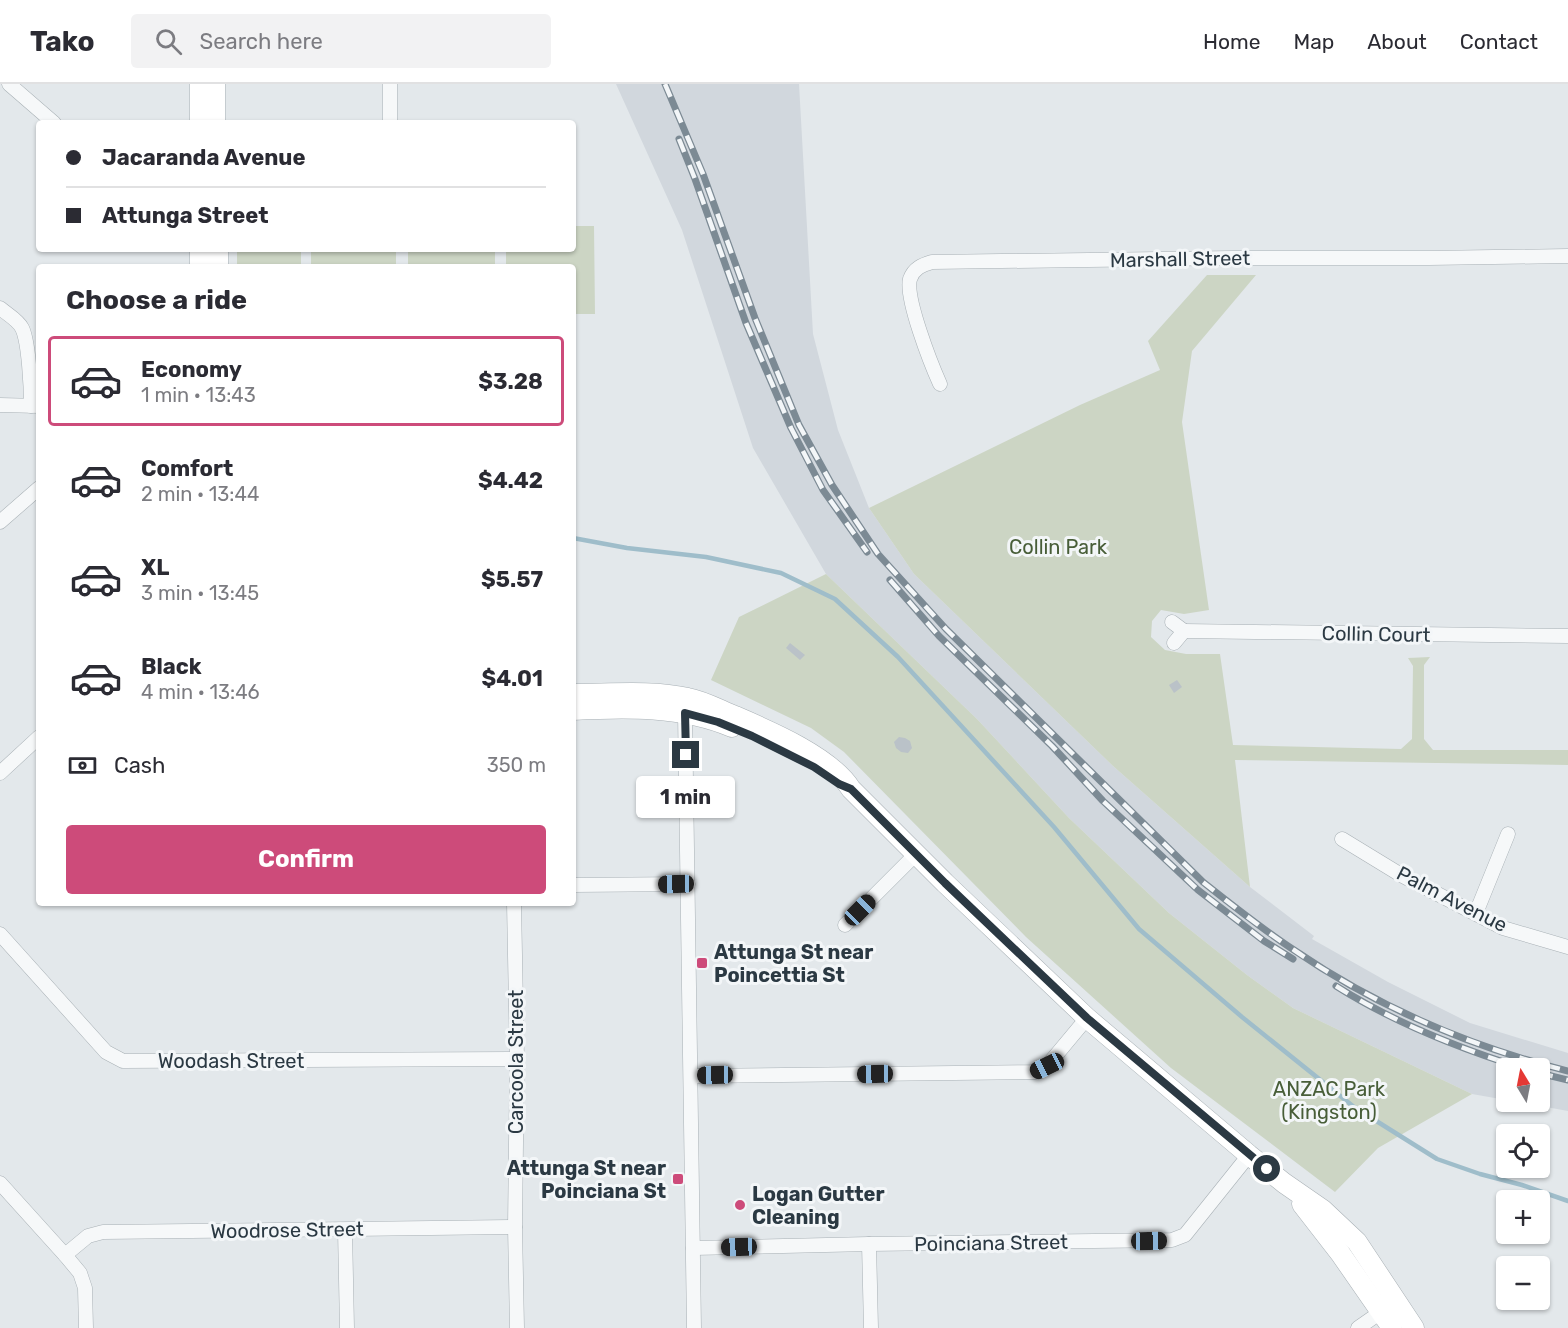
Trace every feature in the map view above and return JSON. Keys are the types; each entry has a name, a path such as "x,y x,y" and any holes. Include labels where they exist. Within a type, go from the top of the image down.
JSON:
{"street":[{"path":"9,84 51,120"},
{"path":"200,84 200,120"},
{"path":"214,84 215,120"},
{"path":"390,84 390,120"},
{"name":"Marshall Street","path":"940,384 926,351 910,291 910,278 918,267 932,262 1568,256"},
{"path":"0,308 21,326 25,338 35,406 0,405"},
{"path":"0,522 36,491"},
{"path":"1172,622 1184,631 1174,644"},
{"name":"Collin Court","path":"1184,631 1568,636"},
{"path":"576,694 655,694 687,705"},
{"path":"687,705 694,1328"},
{"path":"576,710 644,710 687,705 711,706 791,742 819,759 845,780 851,789 945,883 1087,1018 1249,1155 1323,1210 1357,1242 1414,1328"},
{"path":"0,773 36,740"},
{"path":"1476,913 1508,834"},
{"name":"Palm Avenue","path":"1342,839 1401,875 1503,928 1568,946"},
{"path":"846,925 917,853"},
{"path":"576,885 688,884"},
{"name":"Carcoola Street","path":"514,906 517,1059 515,1227 517,1328"},
{"name":"Woodash Street","path":"0,934 106,1052 123,1061 517,1059"},
{"path":"691,1076 1035,1072 1047,1066 1087,1018"},
{"name":"Poinciana Street","path":"693,1248 1172,1240 1185,1235 1249,1155"},
{"path":"0,1183 80,1273 85,1288 86,1328"},
{"path":"1284,1183 1327,1236 1387,1320 1358,1328"},
{"name":"Woodrose Street","path":"65,1255 88,1236 103,1232 515,1227"},
{"path":"345,1230 347,1328"},
{"path":"869,1244 871,1328"},
{"path":"1352,1270 1369,1259"}],"shaded area":[{"path":"616,84 799,84 813,334 838,430 869,508 914,574 1113,766 1250,887 1314,936 1312,939 1388,982 1470,1023 1568,1053 1568,1111 1550,1108 1550,1058 1496,1058 1496,1098 1472,1094 1293,1008 1169,913 1069,818 977,719 826,574 753,448 682,230"}],"green space":[{"path":"576,226 594,226 595,314 576,314 576,264 506,264 506,252 576,252"},
{"path":"237,252 301,252 301,264 237,264"},
{"path":"311,252 396,252 396,264 311,264"},
{"path":"408,252 495,252 495,264 408,264"},
{"name":"Collin Park","path":"1207,275 1256,275 1192,351 1182,422 1209,610 1184,614 1161,610 1152,621 1151,637 1165,650 1186,654 1220,654 1233,745 1401,749 1412,739 1413,666 1408,658 1430,657 1424,665 1424,739 1433,750 1568,750 1568,765 1235,760 1250,887 1113,766 914,574 869,508 1080,405 1160,370 1148,341"},
{"name":"ANZAC Park (Kingston)","path":"826,574 977,719 1069,818 1169,913 1293,1008 1472,1094 1378,1148 1335,1192 1171,1068 1026,937 844,752 811,728 711,680 739,617"}],"building":[{"path":"790,643 805,655 800,660 786,648"},
{"path":"1177,680 1182,687 1174,693 1169,685"},
{"path":"899,737 910,741 912,748 908,753 896,748 894,742"}],"waterway":[{"path":"576,539 627,548 706,557 781,573 835,599 898,657 1054,827 1139,929 1242,1017 1354,1107 1437,1159 1568,1201"}],"railway":[{"path":"665,84 703,174 755,318 799,425 832,485 878,554 946,629 1203,882 1270,934 1358,989 1425,1023 1496,1050 1568,1071"},
{"path":"679,139 746,323 791,428 823,490 867,552"},
{"path":"890,580 939,636 1052,746 1103,801 1198,890 1264,941 1293,959"},
{"path":"1336,986 1426,1033 1496,1059"},
{"path":"1550,1076 1568,1080"}],"place":[{"name":"Attunga St near Poincettia St","path":"702,963"},
{"name":"Attunga St near Poinciana St","path":"678,1179"},
{"name":"Logan Gutter Cleaning","path":"740,1205"}],"route":[{"path":"686,755 685,713 718,722 752,736 814,767 839,784 851,789 945,883 1087,1018 1267,1169"}]}
